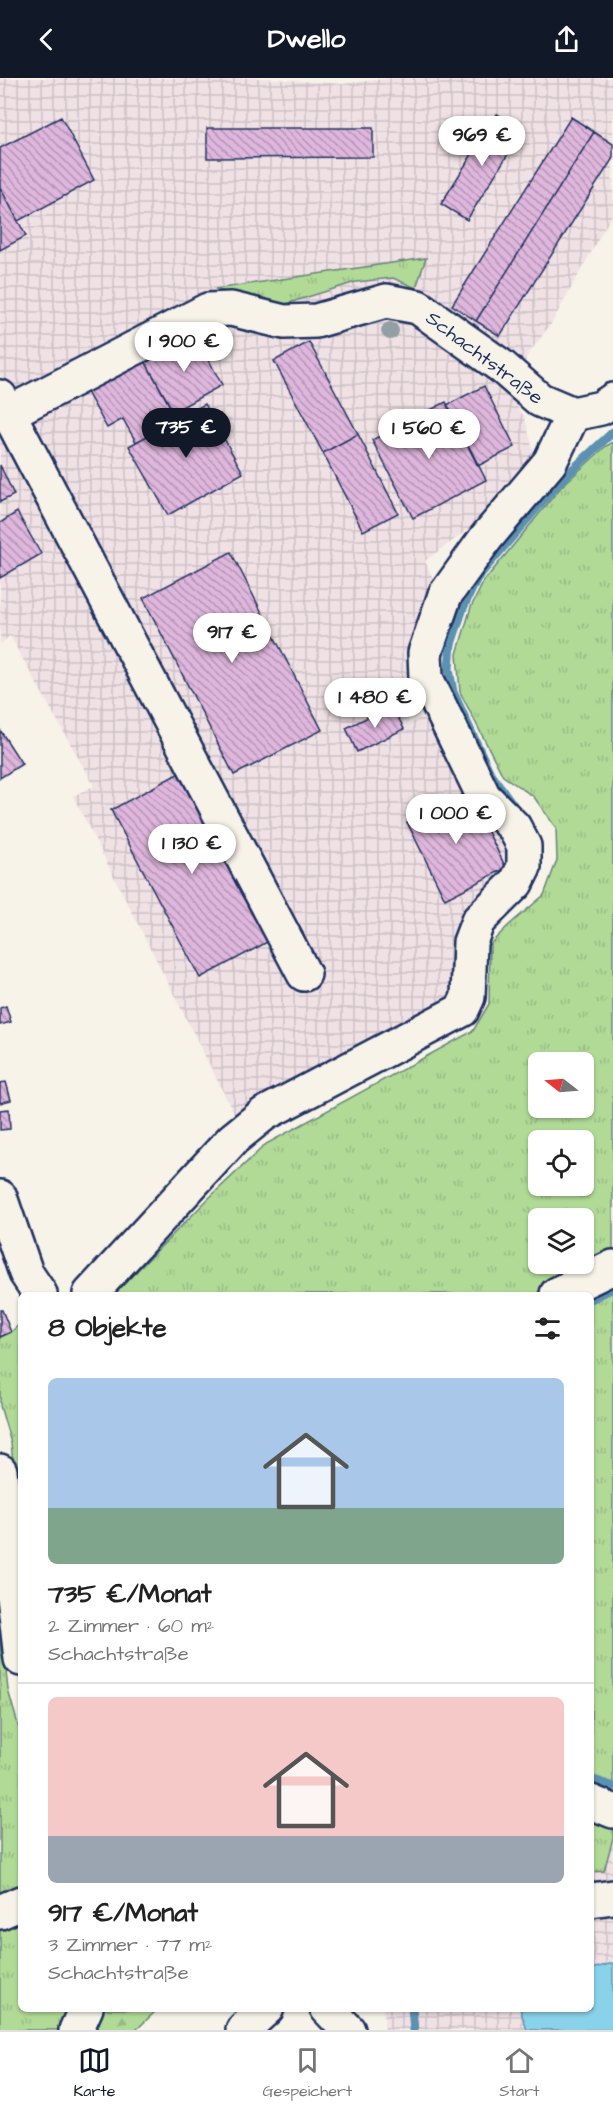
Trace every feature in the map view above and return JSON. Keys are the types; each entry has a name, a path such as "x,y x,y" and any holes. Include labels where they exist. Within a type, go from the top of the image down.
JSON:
{"street":[{"name":"Schachtstraße","path":"304,974 4,405 208,310 231,309 284,322 316,321 386,301 418,307 501,366 540,400 573,414"},
{"path":"92,1292 232,1139 264,1114 462,1010 468,998 470,942 478,921 516,883 524,867 524,846 514,827 484,797 426,678 425,653 445,595 486,538 550,462 573,414 601,408 613,400"},
{"path":"0,1197 26,1273 39,1292"},
{"path":"561,1292 613,1267"},
{"path":"0,1471 18,1632"},
{"path":"594,1803 613,1811"},
{"path":"0,1912 18,1904"},
{"path":"76,2030 84,2012"},
{"path":"331,2012 348,2030"}],"shaded area":[{"path":"0,78 261,78 342,84 392,78 613,78 613,213 551,324 527,356 513,401 525,418 536,462 488,515 425,561 436,585 404,691 409,724 432,713 515,854 458,1003 237,1119 73,796 94,786 10,636 0,644"},
{"path":"613,1838 613,2030 385,2030 383,2012 594,2012 594,1872 604,1871"}],"green space":[{"path":"426,258 416,288 393,278 356,282 285,304 264,302 215,289"},
{"path":"613,442 613,1838 604,1871 594,1872 594,1292 116,1292 266,1144 473,1031 489,1004 490,944 544,895 557,860 556,828 534,797 503,776 460,692 457,654 471,607 484,581 561,487"},
{"path":"18,1326 18,1507 11,1443 0,1406 0,1337"},
{"path":"0,1616 8,1690 18,1725 18,1891 0,1900"},
{"path":"18,1916 18,2012 98,2012 89,2030 0,2030 0,1922"},
{"path":"98,2012 155,2012 136,2030 89,2030"}],"water":[{"path":"613,1963 613,2030 527,2030 521,2012 594,2012 594,1968"}],"building":[{"path":"497,114 523,130 467,220 441,204"},
{"path":"61,117 94,180 18,221 0,187 0,148"},
{"path":"571,117 594,132 476,321 452,305"},
{"path":"207,128 373,128 373,157 207,158"},
{"path":"594,132 613,144 613,158 500,336 476,321"},
{"path":"0,187 26,236 0,250"},
{"path":"195,334 222,385 173,412 145,361"},
{"path":"309,342 358,434 323,453 274,361"},
{"path":"145,361 178,420 136,442 123,419 107,428 87,392"},
{"path":"484,386 515,447 478,466 447,405"},
{"path":"446,402 486,480 413,518 372,440"},
{"path":"205,404 243,473 168,515 129,446"},
{"path":"358,434 398,513 363,531 323,453"},
{"path":"0,465 14,495 0,502"},
{"path":"17,512 41,554 0,578 0,523"},
{"path":"231,552 322,730 234,775 143,598"},
{"path":"392,705 404,729 357,752 346,728"},
{"path":"0,730 22,764 0,778"},
{"path":"183,771 273,939 200,978 111,810"},
{"path":"468,792 506,868 445,899 407,822"},
{"path":"6,1006 11,1022 0,1025 0,1008"},
{"path":"6,1082 11,1100 0,1103 0,1083"},
{"path":"9,1109 10,1129 0,1130 0,1110"},
{"path":"0,1310 11,1332 0,1337"}],"waterway":[{"path":"513,805 490,773 453,692 449,669 451,644 463,608 477,578 557,484 613,432"},
{"path":"594,1298 613,1288"},
{"path":"594,1780 613,1787"},
{"path":"412,2012 414,2030"}]}
